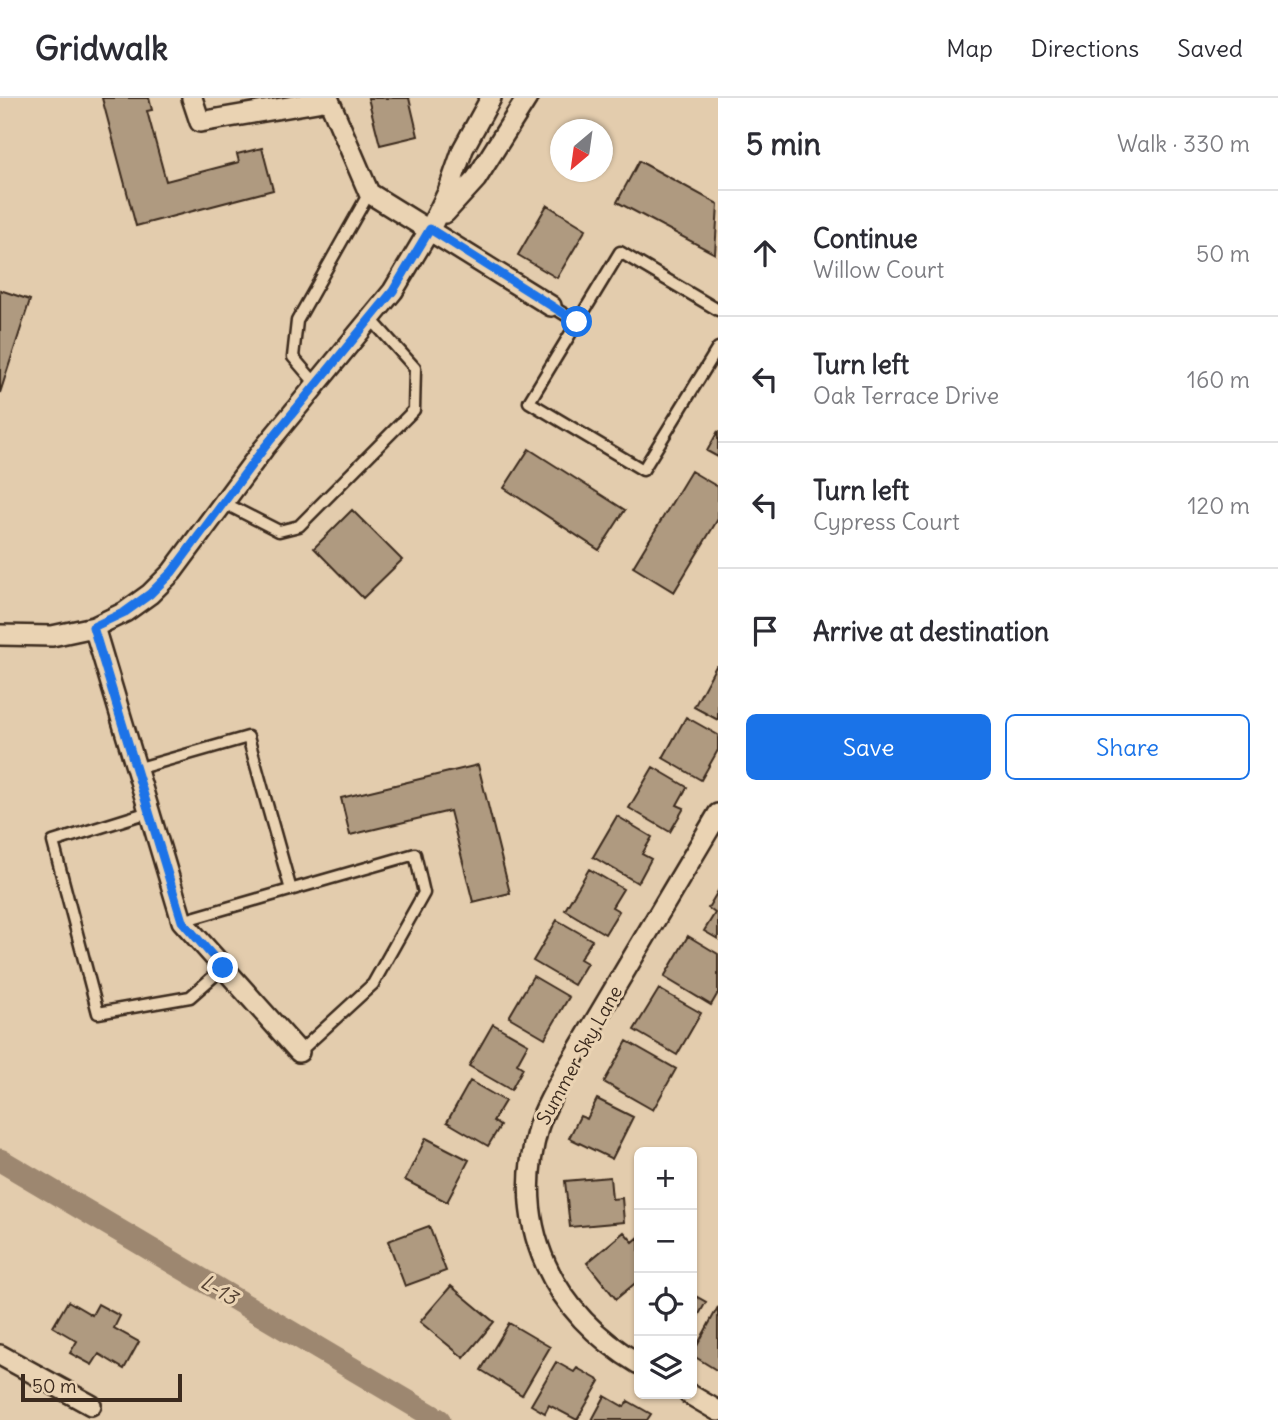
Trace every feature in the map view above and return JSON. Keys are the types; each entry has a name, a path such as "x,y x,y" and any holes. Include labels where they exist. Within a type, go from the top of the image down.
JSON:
{"street":[{"path":"192,98 200,122 329,100 369,193 551,306"},
{"path":"0,635 52,636 93,627 125,612 150,594 172,572 316,384 393,291 430,229 448,192 463,149 491,98"},
{"path":"430,229 476,179 527,98"},
{"path":"93,627 182,921 299,1052"},
{"name":"Summer Sky Lane","path":"634,1361 595,1334 573,1311 555,1283 535,1234 530,1204 531,1157 544,1112 566,1070 718,814"},
{"path":"0,1356 91,1405"},
{"path":"697,1399 718,1411"}],"lane":[{"path":"316,384 293,357 297,321 369,193"},
{"path":"718,310 620,252 529,402 643,470 718,348"},
{"path":"551,306 577,322"},
{"path":"224,503 279,531 299,526 414,411 415,368 371,320"},
{"path":"136,769 248,737 291,890"},
{"path":"149,812 53,842 98,1013 190,997 223,968"},
{"path":"182,921 415,854 424,893 373,984 299,1052"}],"building":[{"path":"102,98 149,98 152,110 147,111 166,181 239,162 237,154 262,148 273,190 136,226"},
{"path":"368,98 409,98 418,136 380,145"},
{"path":"639,161 718,204 715,254 617,202"},
{"path":"547,205 586,229 557,278 518,255"},
{"path":"0,290 30,300 0,393"},
{"path":"718,431 718,457 707,451"},
{"path":"529,449 625,510 599,550 504,488"},
{"path":"691,471 718,487 718,519 674,592 633,567"},
{"path":"352,510 402,560 363,598 314,548"},
{"path":"716,666 718,667 718,720 694,707"},
{"path":"686,717 718,735 718,750 701,780 663,758"},
{"path":"478,765 510,893 473,902 450,811 350,835 341,798"},
{"path":"653,767 687,787 677,805 684,808 670,832 629,808"},
{"path":"617,816 652,837 642,854 651,859 638,883 593,857"},
{"path":"589,869 623,889 612,907 619,911 605,934 565,910"},
{"path":"718,891 718,939 704,931 715,913 708,908"},
{"path":"557,920 592,940 580,959 587,963 574,985 533,961"},
{"path":"688,936 718,954 718,993 711,1005 664,977"},
{"path":"533,976 569,997 545,1038 509,1017"},
{"path":"659,989 701,1013 677,1055 634,1030"},
{"path":"493,1024 528,1044 517,1064 523,1068 511,1090 469,1066"},
{"path":"627,1041 676,1069 653,1110 604,1082"},
{"path":"470,1081 505,1101 493,1121 500,1126 488,1146 447,1122"},
{"path":"597,1099 633,1117 612,1159 569,1138 580,1116 587,1119"},
{"path":"426,1138 469,1160 447,1202 405,1180"},
{"path":"610,1177 612,1199 622,1198 624,1222 570,1227 565,1181"},
{"path":"429,1226 446,1271 405,1286 388,1241"},
{"path":"624,1232 634,1241 634,1284 616,1299 587,1263"},
{"path":"451,1286 494,1322 464,1358 420,1322"},
{"path":"697,1297 706,1302 697,1318"},
{"path":"68,1301 92,1315 98,1304 120,1316 114,1328 139,1342 124,1369 99,1354 92,1365 70,1353 77,1341 53,1327"},
{"path":"718,1307 718,1371 697,1358 697,1346"},
{"path":"509,1323 550,1347 522,1395 481,1370"},
{"path":"556,1362 574,1372 577,1368 600,1381 577,1420 549,1405 545,1413 531,1405"},
{"path":"605,1396 624,1407 628,1401 651,1414 647,1420 592,1420"}],"waterway":[{"name":"L-13","path":"0,1160 439,1420"}],"route":[{"path":"223,968 182,921 93,627 125,612 150,594 172,572 240,484 264,448 393,291 430,229 577,322"}]}
